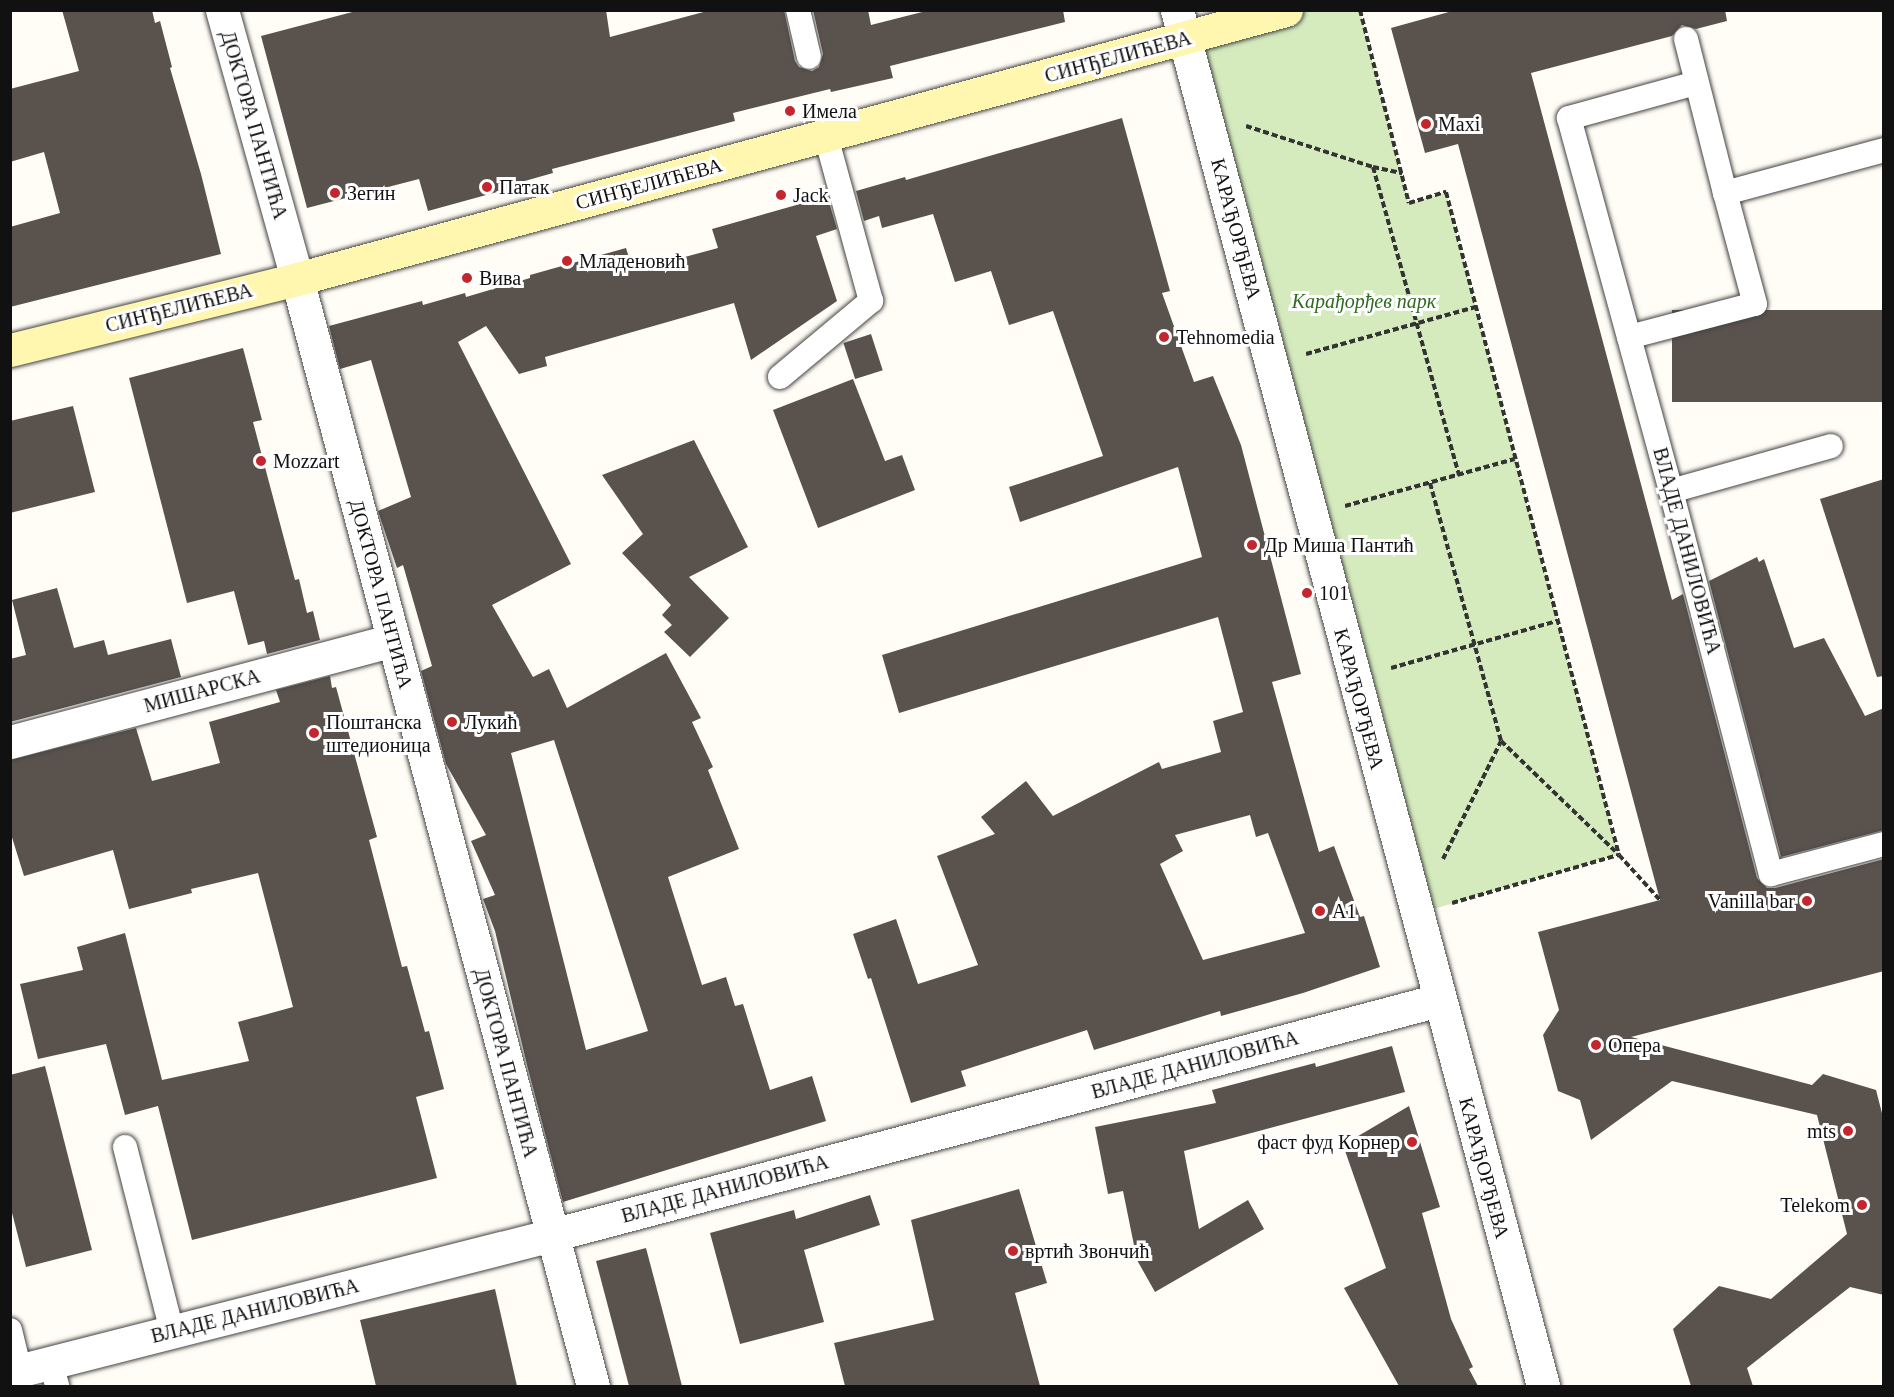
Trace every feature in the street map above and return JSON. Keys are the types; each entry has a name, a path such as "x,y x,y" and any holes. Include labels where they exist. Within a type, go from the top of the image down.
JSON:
{"main road":[{"name":"СИНЂЕЛИЋЕВА","path":"10,350 297,279 826,136 1182,25 1286,10"}],"street":[{"name":"ДОКТОРА ПАНТИЋА","path":"222,10 297,279 593,1386"},
{"name":"КАРАЂОРЂЕВА","path":"1182,25 1543,1386"},
{"name":"МИШАРСКА","path":"10,742 393,640"},
{"name":"ВЛАДЕ ДАНИЛОВИЋА","path":"35,1373 172,1332 552,1235 1439,1000"}],"lane":[{"path":"798,10 809,57"},
{"path":"1629,337 1755,304 1686,39"},
{"name":"ВЛАДЕ ДАНИЛОВИЋА","path":"1696,83 1569,118 1772,874 1884,844"},
{"path":"780,377 871,301 826,136"},
{"path":"1725,193 1884,150"},
{"path":"1671,491 1831,446"},
{"path":"125,1148 172,1332"},
{"path":"10,1330 35,1373"}],"path":[{"path":"1360,10 1409,203 1446,192 1618,855"},
{"path":"1205,113 1373,167 1402,173"},
{"path":"1373,167 1459,475"},
{"path":"1271,364 1476,307"},
{"path":"1311,516 1515,459"},
{"path":"1430,483 1501,741 1618,855 1660,900"},
{"path":"1354,678 1557,621"},
{"path":"1441,863 1501,741"},
{"path":"1416,914 1618,855"}],"green space":[{"name":"Карађорђев парк","path":"1286,11 1360,11 1409,203 1446,192 1619,855 1416,914 1186,39"}],"building":[{"path":"62,10 152,10 155,23 160,21 172,67 170,68 201,174 221,254 10,307 10,227 60,213 44,152 10,162 10,89 79,71"},
{"path":"360,10 606,10 610,37 711,10 784,10 795,61 799,67 812,71 819,67 823,54 813,10 868,10 871,25 930,10 1063,10 1065,22 890,66 893,78 831,92 830,89 733,113 735,121 552,169 553,173 507,186 508,189 428,211 419,179 307,208 261,36"},
{"path":"1456,10 1725,10 1727,21 1696,29 1682,25 1672,36 1531,73 1672,600 1683,594 1757,878 1767,888 1775,888 1884,859 1884,971 1631,1037 1812,1085 1823,1074 1876,1090 1884,1121 1884,1295 1850,1287 1747,1368 1753,1386 1691,1386 1673,1329 1719,1286 1771,1299 1847,1234 1817,1115 1672,1081 1591,1140 1580,1100 1558,1091 1543,1035 1559,1010 1538,932 1660,900 1458,144 1425,153 1391,28"},
{"path":"1122,118 1170,291 1162,293 1194,382 1213,376 1241,445 1301,674 1272,682 1319,852 1334,846 1360,917 1364,916 1380,967 1303,993 1221,1016 1220,1011 1094,1050 1087,1030 961,1071 966,1086 911,1103 871,978 868,979 853,934 896,919 918,984 978,965 937,856 995,834 981,817 1026,781 1053,816 1159,762 1162,769 1221,752 1213,721 1243,712 1218,617 899,713 882,655 1202,557 1178,467 1020,522 1009,487 1103,456 1053,311 1009,325 991,271 955,282 933,214 882,228 879,216 864,221 856,191 905,177 906,180","holes":["1250,815 1256,837 1268,833 1305,933 1203,960 1160,864 1183,851 1175,835"]},
{"path":"828,199 837,229 816,236 837,301 751,360 734,303 545,357 547,366 519,374 486,326 458,342 571,564 492,605 533,677 549,669 567,708 666,653 701,718 692,722 713,767 708,770 739,849 668,877 702,985 726,977 735,1006 743,1004 770,1090 812,1076 826,1121 563,1202 495,931 483,899 495,895 471,841 486,835 446,764 421,671 432,666 403,565 397,568 378,511 411,497 371,360 340,369 329,326 422,301 423,305 465,293 466,297 530,278 530,275 626,248 633,271 718,248 712,229 807,202 807,205","holes":["554,740 648,1031 586,1050 511,753"]},
{"path":"1672,310 1884,310 1884,402 1672,402"},
{"path":"871,334 883,370 855,379 843,343"},
{"path":"243,348 262,420 253,422 295,580 299,579 307,613 313,611 320,640 267,654 264,641 248,645 234,591 187,603 129,378"},
{"path":"853,379 885,461 902,455 915,490 818,528 773,410"},
{"path":"73,406 95,492 10,513 10,421"},
{"path":"694,440 748,547 689,577 729,618 690,657 664,632 672,625 662,615 671,605 622,553 643,534 602,475"},
{"path":"1884,479 1884,676 1877,677 1820,499"},
{"path":"1757,557 1759,562 1764,559 1794,648 1824,638 1865,716 1884,708 1884,830 1781,857 1709,581"},
{"path":"57,588 74,648 104,640 108,655 171,639 181,677 10,722 10,659 26,655 12,600"},
{"path":"330,676 332,688 336,687 377,837 369,840 402,967 407,966 425,1032 429,1031 444,1089 416,1097 437,1178 192,1240 158,1106 125,1115 106,1044 38,1059 20,984 83,970 77,947 125,933 162,1080 249,1061 238,1022 293,1007 258,873 191,889 192,893 129,909 113,850 24,876 10,831 10,760 136,728 152,781 220,763 209,722 280,702 276,690"},
{"path":"1392,1046 1405,1092 1184,1151 1199,1229 1248,1200 1264,1229 1155,1292 1137,1260 1123,1191 1108,1194 1095,1127 1216,1103 1212,1090 1315,1063 1316,1067"},
{"path":"45,1066 92,1250 26,1267 10,1205 10,1075"},
{"path":"1409,1106 1440,1207 1422,1213 1451,1319 1473,1367 1469,1369 1478,1386 1399,1386 1344,1288 1386,1268 1343,1145"},
{"path":"1019,1189 1047,1283 1015,1293 1040,1386 845,1386 834,1343 934,1320 911,1220"},
{"path":"870,1195 880,1225 804,1250 824,1322 740,1344 710,1233 794,1210 796,1219"},
{"path":"646,1248 682,1386 629,1386 596,1261"},
{"path":"495,1289 517,1386 376,1386 360,1320"}],"place":[{"name":"Имела","path":"790,111"},
{"name":"Maxi","path":"1426,124"},
{"name":"Патак","path":"487,187"},
{"name":"Зегин","path":"335,193"},
{"name":"Jack","path":"781,195"},
{"name":"Младеновић","path":"567,261"},
{"name":"Вива","path":"467,278"},
{"name":"Tehnomedia","path":"1164,337"},
{"name":"Mozzart","path":"261,461"},
{"name":"Др Миша Пантић","path":"1252,545"},
{"name":"101","path":"1307,593"},
{"name":"Лукић","path":"452,722"},
{"name":"Поштанска штедионица","path":"314,733"},
{"name":"Vanilla bar","path":"1807,901"},
{"name":"A1","path":"1320,911"},
{"name":"Опера","path":"1596,1045"},
{"name":"mts","path":"1848,1131"},
{"name":"фаст фуд Корнер","path":"1412,1142"},
{"name":"Telekom","path":"1862,1205"},
{"name":"вртић Звончић","path":"1013,1251"}]}
